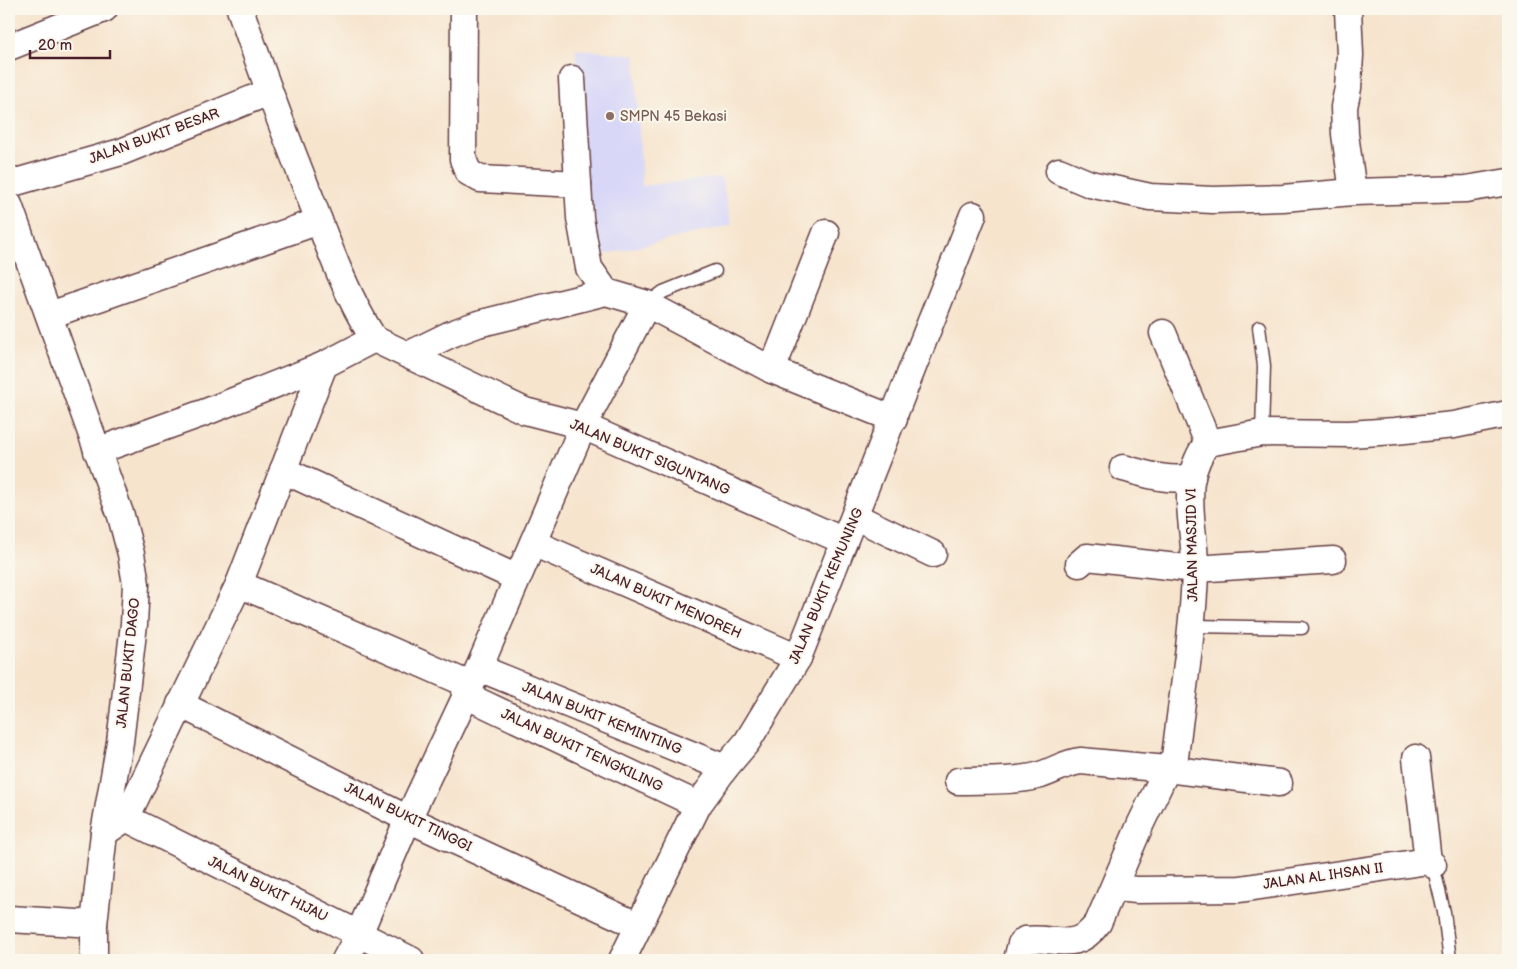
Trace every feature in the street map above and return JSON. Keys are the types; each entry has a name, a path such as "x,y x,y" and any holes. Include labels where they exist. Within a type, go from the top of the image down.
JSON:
{"street":[{"path":"97,451 206,412 324,365 374,339 357,313 319,221 269,92 240,9"},
{"path":"464,9 463,159 468,172 480,179 578,184"},
{"path":"1348,9 1350,55 1348,88 1344,107 1345,134 1353,192"},
{"path":"9,47 94,10"},
{"path":"572,79 580,218 589,268 606,292"},
{"name":"JALAN BUKIT BESAR","path":"9,184 121,152 269,92"},
{"path":"1058,171 1090,184 1150,197 1213,200 1283,198 1353,192 1466,189 1508,182"},
{"name":"JALAN BUKIT KEMUNING","path":"622,960 698,805 747,742 798,658 844,541 856,516 973,215"},
{"name":"JALAN BUKIT DAGO","path":"12,220 50,315 121,516 131,554 136,584 129,676 104,833 94,924 94,960"},
{"path":"50,315 319,221"},
{"path":"772,370 826,233"},
{"path":"408,355 451,334 478,324 606,292 647,304 772,370 894,419"},
{"path":"345,960 472,683 583,426 647,304"},
{"path":"1163,333 1208,442 1262,433 1349,434 1395,431 1454,425 1508,414"},
{"name":"JALAN BUKIT SIGUNTANG","path":"374,339 525,411 583,426 844,541"},
{"path":"104,833 126,818 239,584 324,365"},
{"name":"JALAN MASJID VI","path":"1017,960 1021,944 1025,940 1067,942 1080,940 1090,934 1098,923 1167,768 1175,757 1192,626 1195,569 1190,491 1192,477 1204,447 1208,442"},
{"path":"1123,468 1170,479 1178,480 1192,477"},
{"path":"284,470 517,578"},
{"path":"856,516 933,554"},
{"name":"JALAN BUKIT MENOREH","path":"533,543 798,658"},
{"path":"1079,564 1087,557 1195,569 1333,560"},
{"name":"JALAN BUKIT TENGKILING","path":"239,584 472,683 698,805"},
{"name":"JALAN BUKIT KEMINTING","path":"472,683 725,768"},
{"name":"JALAN BUKIT TINGGI","path":"180,704 408,819 639,926"},
{"path":"1416,758 1430,863"},
{"path":"958,781 1037,776 1068,763 1081,761 1167,768 1279,783"},
{"name":"JALAN BUKIT HIJAU","path":"126,818 411,960"},
{"name":"JALAN AL IHSAN II","path":"1114,888 1137,890 1240,889 1430,863"},
{"path":"9,919 94,924"}],"lane":[{"path":"647,304 663,292 715,271"},
{"path":"1260,327 1264,366 1262,433"},
{"path":"1192,626 1302,628"},
{"path":"1430,863 1444,912 1450,960"}],"shaded area":[{"name":"SMPN 45 Bekasi","path":"575,49 635,55 642,186 721,177 732,225 602,255 589,205"}],"place":[{"name":"SMPN 45 Bekasi","path":"610,116"}]}
